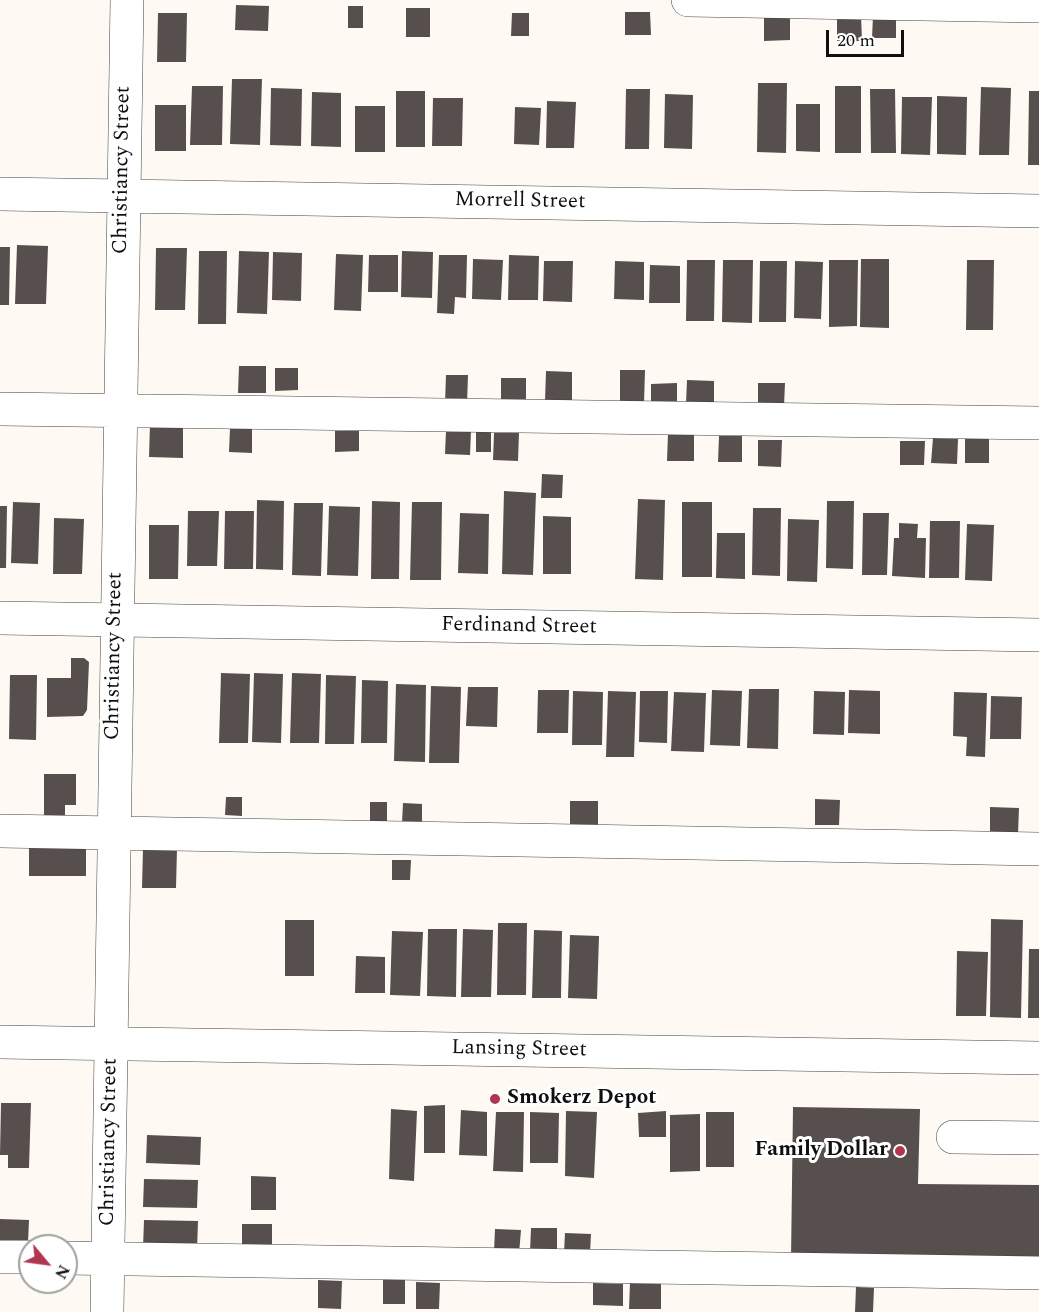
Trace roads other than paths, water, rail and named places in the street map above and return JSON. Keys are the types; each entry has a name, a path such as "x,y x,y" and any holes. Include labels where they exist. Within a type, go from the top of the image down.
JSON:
{"street":[{"name":"Christiancy Street","path":"107,1312 126,0"},
{"path":"688,0 1039,6"},
{"name":"Morrell Street","path":"0,194 1039,211"},
{"path":"0,410 1039,423"},
{"name":"Ferdinand Street","path":"0,618 1039,635"},
{"path":"0,831 1039,849"},
{"name":"Lansing Street","path":"0,1042 1039,1058"},
{"path":"953,1137 1039,1138"},
{"path":"0,1257 18,1257"},
{"path":"78,1258 1039,1273"}],"place":[{"name":"Smokerz Depot","path":"495,1099"},
{"name":"Family Dollar","path":"900,1151"}]}
